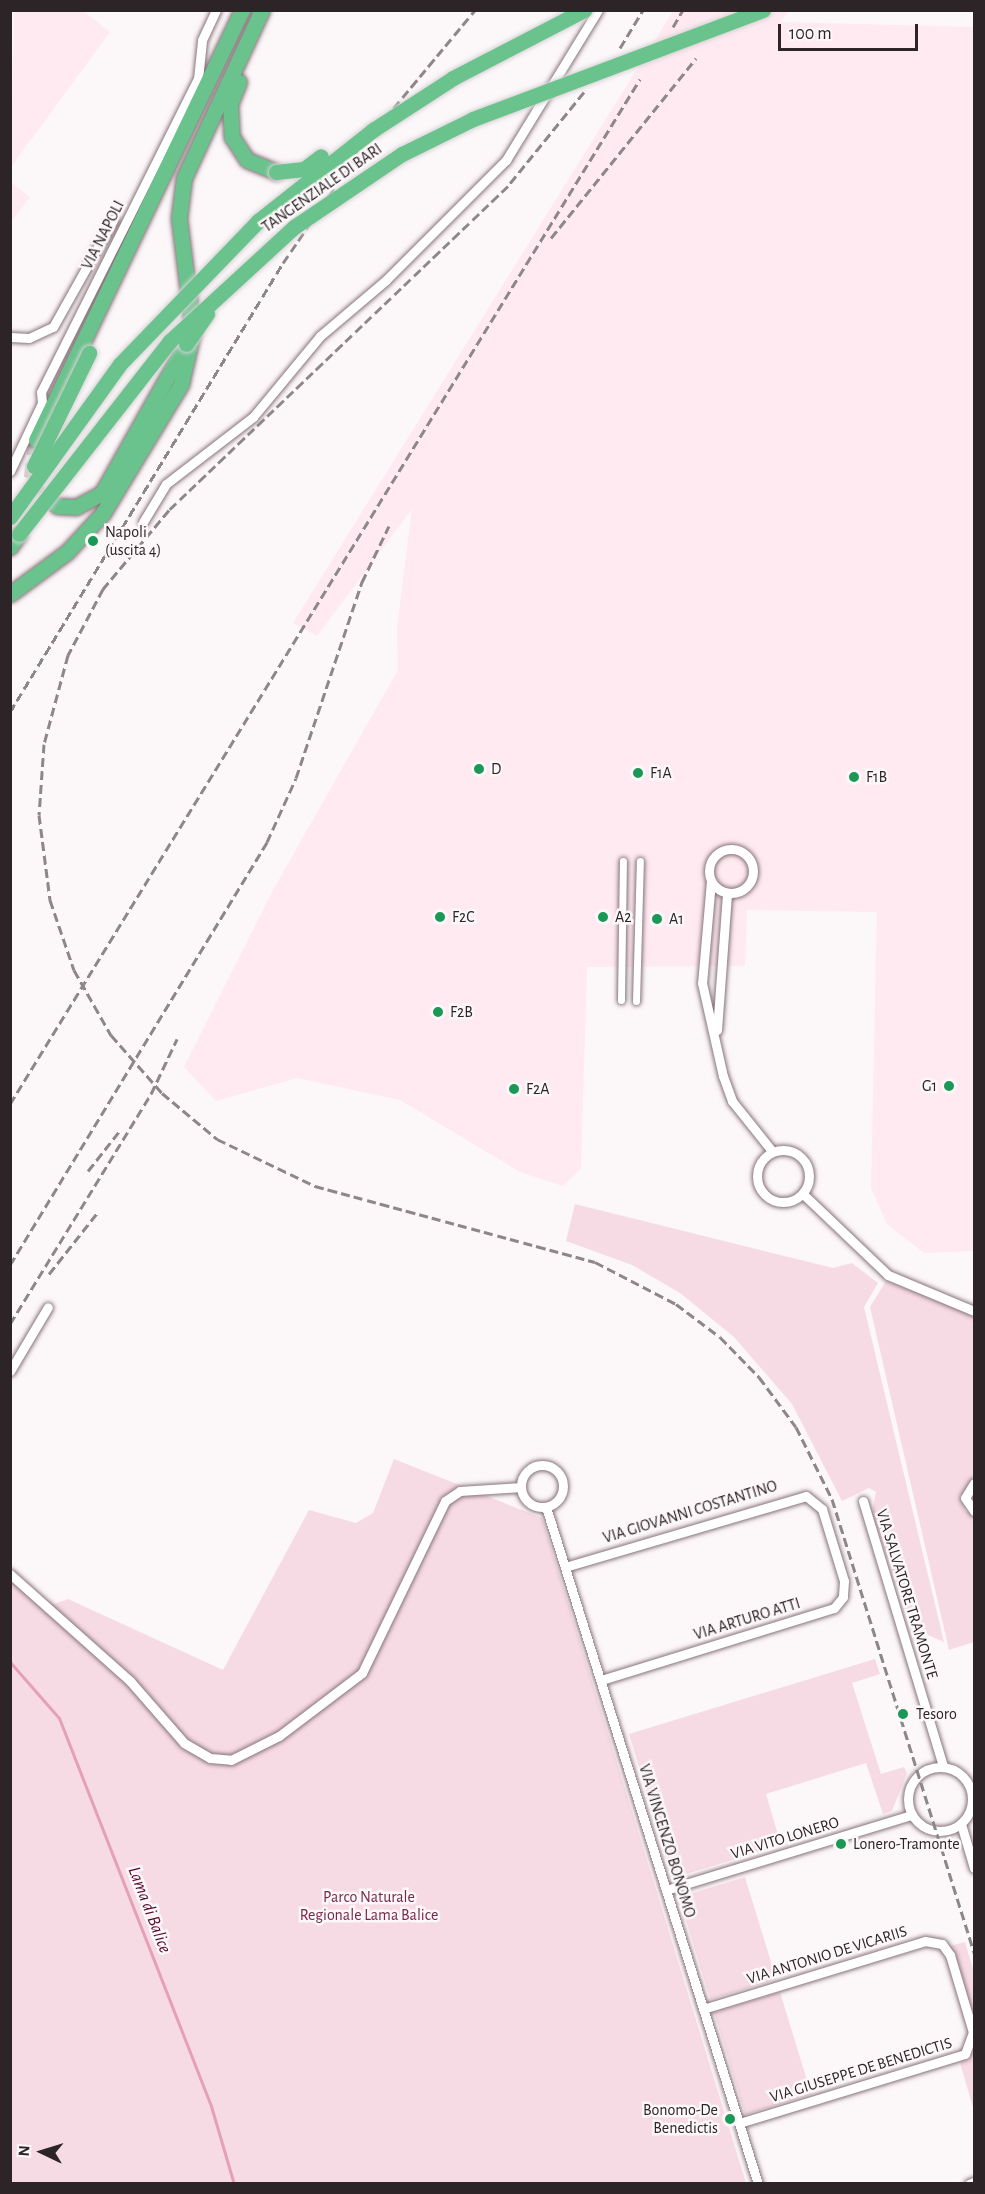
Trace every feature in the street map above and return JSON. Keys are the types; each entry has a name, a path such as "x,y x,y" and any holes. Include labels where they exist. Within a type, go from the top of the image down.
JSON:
{"highway":[{"path":"36,440 242,10"},
{"path":"10,508 89,353 252,10"},
{"path":"10,594 67,552 103,513 181,384 193,331 179,218 184,178 262,10"},
{"path":"273,10 234,92 229,120 247,160 276,172 304,169 354,132 373,130"},
{"name":"TANGENZIALE DI BARI","path":"10,517 83,411 193,284 258,220 373,130 453,78 584,10"},
{"name":"TANGENZIALE DI BARI","path":"15,541 134,382 251,262 364,178 473,118 763,10"},
{"path":"57,506 76,507 102,493 186,344 251,262"}],"street":[{"name":"VIA NAPOLI","path":"10,471 42,403 40,392 198,79 202,40 216,10"},
{"path":"143,522 166,484 253,417 320,336 386,280 506,160 598,10"},
{"path":"10,337 29,338 53,327 113,220"},
{"path":"711,881 727,893 743,890 751,882 753,863 745,852 728,849 714,856 711,881 702,983 717,1032 732,1101 772,1152"},
{"path":"621,1000 623,861"},
{"path":"636,1001 640,861"},
{"path":"717,1032 727,893"},
{"path":"786,1149 805,1160 810,1174 803,1194 780,1202 760,1188 760,1163 772,1152 786,1149"},
{"path":"803,1194 888,1275 975,1311"},
{"path":"10,1371 48,1306"},
{"path":"552,1468 561,1479 562,1493 546,1507 529,1503 521,1487 531,1469 552,1468"},
{"path":"975,1483 965,1498 975,1511"},
{"path":"10,1574 130,1681 184,1743 210,1758 231,1760 287,1731 362,1674 445,1501 460,1491 521,1487"},
{"name":"VIA GIOVANNI COSTANTINO","path":"565,1567 797,1496 817,1503 832,1542"},
{"name":"VIA SALVATORE TRAMONTE","path":"863,1501 943,1766"},
{"name":"VIA VINCENZO BONOMO","path":"546,1507 758,2184"},
{"name":"VIA ARTURO ATTI","path":"601,1680 834,1608 845,1590 832,1542"},
{"path":"943,1766 962,1774 973,1792 970,1809 961,1824 934,1830 912,1815 910,1785 924,1770 943,1766"},
{"name":"VIA VITO LONERO","path":"666,1890 912,1815"},
{"path":"961,1824 975,1868"},
{"name":"VIA ANTONIO DE VICARIIS","path":"703,2009 926,1941 947,1949 962,1993"},
{"name":"VIA GIUSEPPE DE BENEDICTIS","path":"739,2123 965,2054 974,2032 962,1993"},
{"path":"969,2184 975,2182"}],"shaded area":[{"path":"14,11 83,11 110,32 11,167"},
{"path":"673,11 789,11 780,22 974,27 974,1251 924,1253 887,1224 871,1188 877,912 747,910 745,966 587,967 581,1168 563,1186 520,1172 400,1100 297,1078 216,1101 184,1067 272,892 398,670 397,628 412,509 317,636 293,623"},
{"path":"10,182 30,197 11,222 10,222"}],"green space":[{"path":"575,1204 833,1268 852,1263 878,1283 864,1307 944,1642 912,1628 872,1513 876,1492 869,1488 842,1501 792,1404 734,1337 680,1293 632,1265 566,1241"},
{"path":"886,1281 974,1313 974,1478 960,1496 965,1511 974,1515 974,1642 949,1650 870,1307"},
{"name":"Parco Naturale Regionale Lama Balice","path":"394,1459 542,1518 746,2183 11,2183 10,1582 54,1604 68,1599 223,1670 309,1510 356,1523 373,1513"},
{"path":"875,1659 880,1674 852,1683 881,1774 904,1767 907,1773 892,1811 883,1814 866,1763 766,1794 781,1845 673,1878 629,1734"},
{"path":"745,1877 776,1979 710,1999 679,1897"},
{"path":"965,1942 974,1972 974,2018 950,1946"},
{"path":"780,1992 811,2094 745,2114 714,2012"},
{"path":"974,2052 974,2111 960,2063"}],"waterway":[{"name":"Lama di Balice","path":"10,1662 59,1718 211,2106 234,2184"}],"tunnel":[{"path":"36,440 31,481 45,502 55,505"}],"railway":[{"path":"10,712 283,263 368,139 475,10"},
{"path":"620,48 643,10"},
{"path":"673,27 683,10"},
{"path":"551,238 696,58"},
{"path":"10,1104 640,79"},
{"path":"584,92 508,186 169,510 103,589 68,655 44,744 39,815 50,900 74,970 111,1035 162,1093 217,1139 315,1186 595,1262 676,1304 720,1337 759,1377 796,1427 832,1499 974,1953"},
{"path":"10,1265 267,842 296,778 362,582 389,526"},
{"path":"10,1324 151,1094 177,1039"},
{"path":"88,1171 121,1129"},
{"path":"49,1274 98,1212"}],"place":[{"name":"Napoli (uscita 4)","path":"93,541"},
{"name":"D","path":"479,769"},
{"name":"F1A","path":"638,773"},
{"name":"F1B","path":"854,777"},
{"name":"F2C","path":"440,917"},
{"name":"A2","path":"603,917"},
{"name":"A1","path":"657,919"},
{"name":"F2B","path":"438,1012"},
{"name":"G1","path":"949,1086"},
{"name":"F2A","path":"514,1089"},
{"name":"Tesoro","path":"903,1714"},
{"name":"Lonero-Tramonte","path":"841,1844"},
{"name":"Bonomo-De Benedictis","path":"730,2119"}]}
